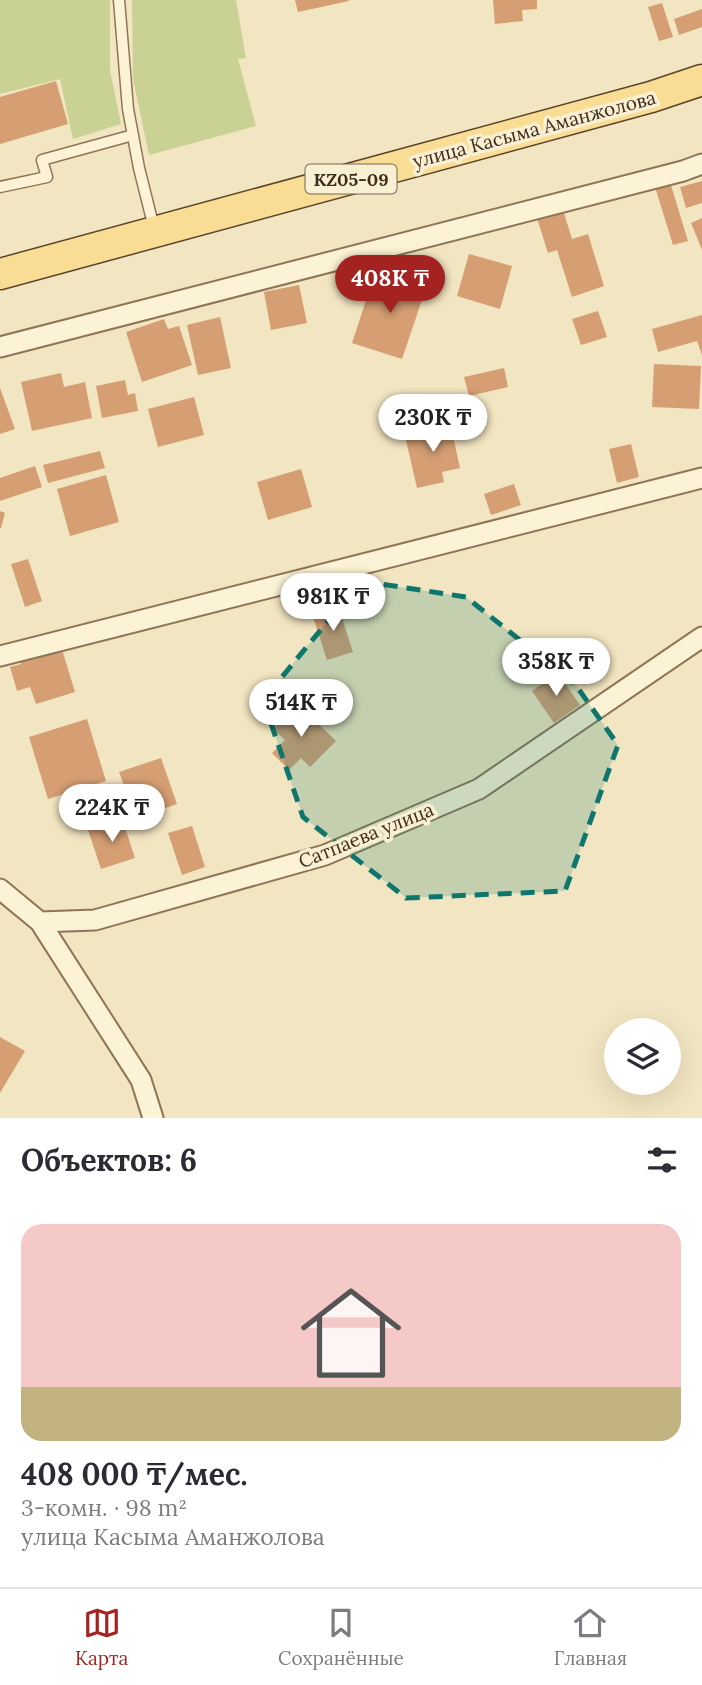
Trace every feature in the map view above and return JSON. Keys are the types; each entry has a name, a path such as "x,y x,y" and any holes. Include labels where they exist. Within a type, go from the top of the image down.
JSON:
{"main road":[{"name":"улица Касыма Аманжолова","path":"0,274 651,97 702,80"}],"street":[{"path":"0,347 670,175 702,164"},
{"path":"0,656 702,478"},
{"name":"Сатпаева улица","path":"40,922 96,920 325,855 479,789 702,637"},
{"path":"0,889 40,922 141,1080 153,1118"}],"lane":[{"path":"119,0 128,109 155,232"},
{"path":"0,187 47,177 43,160 133,135"}],"highlighted area":[{"path":"361,581 466,597 575,684 618,745 565,891 406,898 303,817 263,700"}],"green space":[{"path":"0,0 110,0 110,70 121,124 73,139 60,79 0,94"},
{"path":"132,0 236,0 246,58 238,59 256,126 149,155 133,79"}],"building":[{"path":"295,0 349,0 349,1 298,12"},
{"path":"493,0 537,0 537,9 522,10 523,21 495,24"},
{"path":"662,3 673,37 659,41 648,7"},
{"path":"702,9 702,27 679,35 674,19"},
{"path":"56,81 68,124 0,144 0,97"},
{"path":"702,181 702,203 686,208 680,187"},
{"path":"670,182 688,241 673,245 655,187"},
{"path":"563,210 572,239 588,234 604,286 572,297 557,250 548,253 537,218"},
{"path":"702,218 702,250 691,223"},
{"path":"469,254 512,266 500,309 457,296"},
{"path":"390,273 427,285 402,359 352,343 374,276 388,280"},
{"path":"299,285 307,323 271,330 264,292"},
{"path":"598,311 607,337 581,345 572,319"},
{"path":"702,315 702,355 697,341 658,352 652,329"},
{"path":"220,317 231,368 198,375 187,325"},
{"path":"164,319 168,329 179,326 192,365 142,382 126,332"},
{"path":"654,364 701,366 699,409 652,407"},
{"path":"504,368 508,387 469,396 464,377"},
{"path":"61,373 64,387 85,382 92,418 32,431 21,382"},
{"path":"125,380 128,395 135,393 138,411 102,418 96,386"},
{"path":"0,388 15,429 0,434"},
{"path":"194,397 204,435 158,447 148,409"},
{"path":"450,422 460,468 442,472 444,482 417,488 406,440 421,436 419,429"},
{"path":"631,444 639,477 617,483 609,449"},
{"path":"100,451 105,468 48,483 43,465"},
{"path":"35,466 42,487 0,501 0,478"},
{"path":"301,469 312,507 268,520 257,482"},
{"path":"106,475 119,522 70,536 57,489"},
{"path":"514,484 521,505 491,515 484,494"},
{"path":"0,511 5,513 1,528 0,528"},
{"path":"28,559 42,601 25,607 11,564"},
{"path":"338,606 353,652 327,660 312,614"},
{"path":"60,643 75,692 36,704 30,687 17,691 10,667 21,664 18,656"},
{"path":"558,673 580,705 554,723 532,691"},
{"path":"298,704 336,741 310,767 301,758 289,770 272,753 285,740 273,729"},
{"path":"87,719 106,781 48,799 29,737"},
{"path":"161,758 177,804 136,818 119,772"},
{"path":"122,818 135,858 101,869 88,830"},
{"path":"192,826 205,867 182,875 168,833"},
{"path":"0,1037 25,1051 0,1093"}]}
